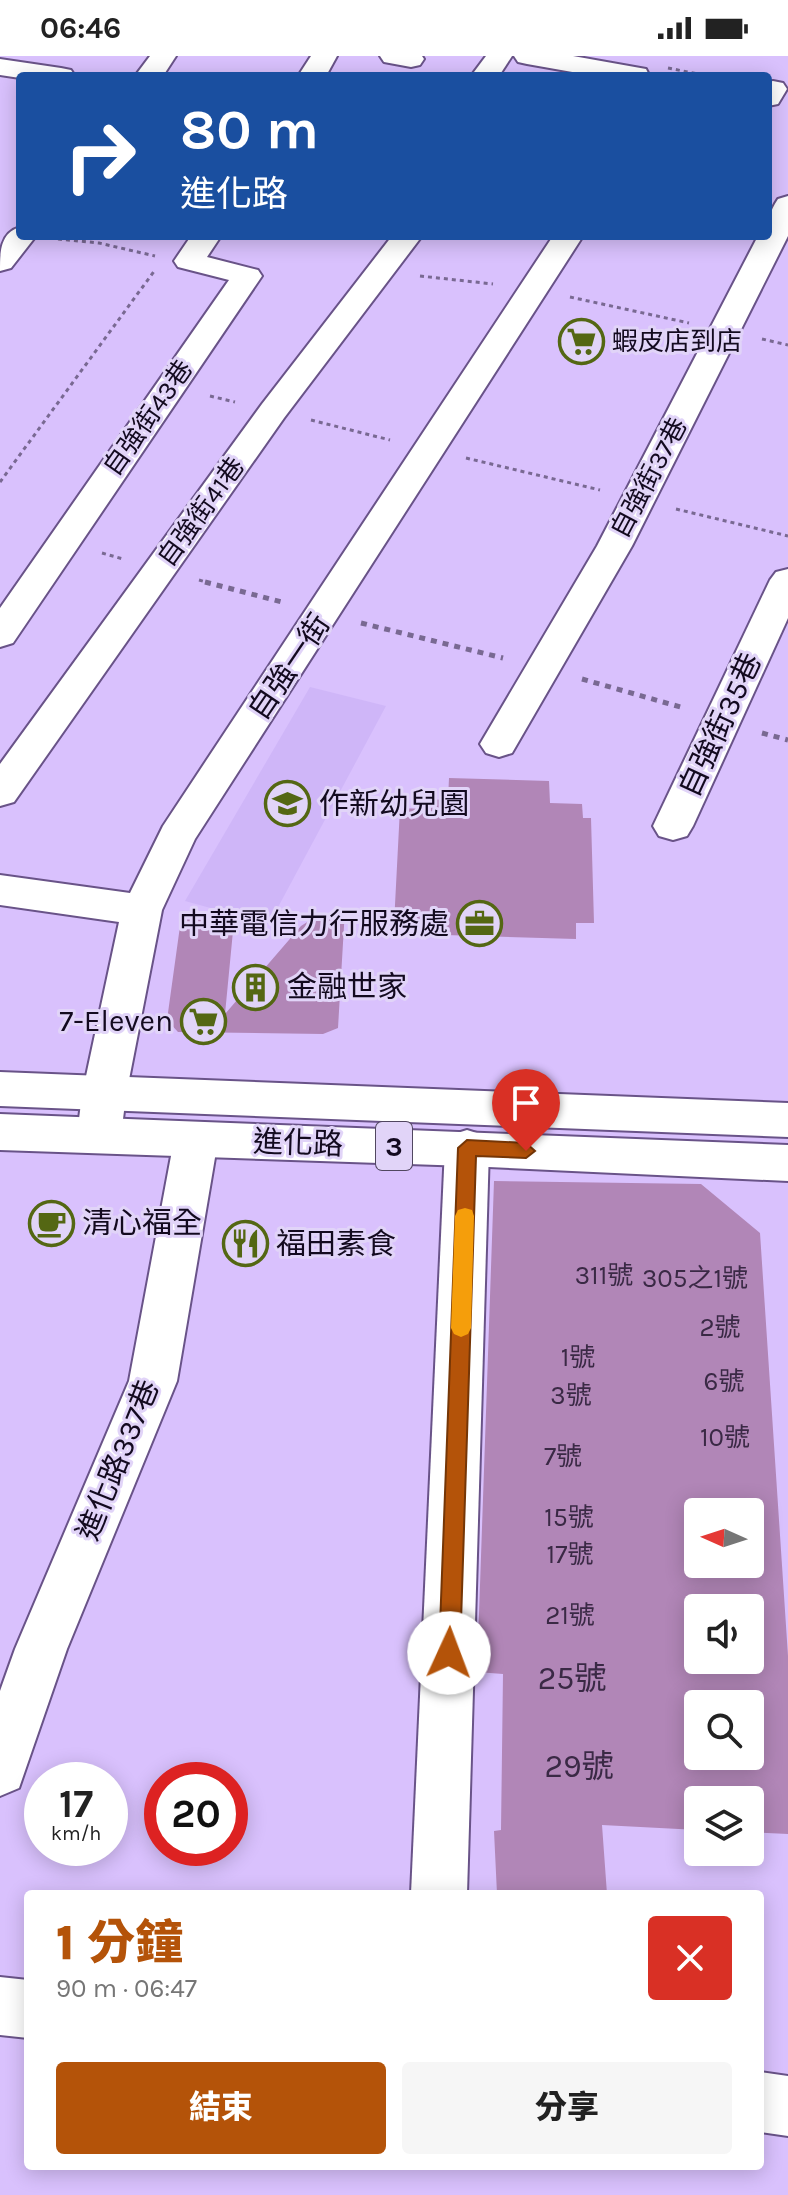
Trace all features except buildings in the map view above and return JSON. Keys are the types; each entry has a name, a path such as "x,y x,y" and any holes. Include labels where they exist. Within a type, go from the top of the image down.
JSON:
{"street":[{"path":"5,56 0,64 41,72"},
{"path":"527,56 638,72"},
{"name":"自強街37巷","path":"772,239 788,205"},
{"path":"0,262 25,240"},
{"name":"自強街41巷","path":"0,792 273,411 404,240"},
{"name":"自強一街","path":"102,1115 142,910 177,836 536,290 566,240"},
{"name":"自強街37巷","path":"499,744 546,669 638,500 728,331 771,240"},
{"name":"自強街43巷","path":"0,635 247,276 186,251"},
{"name":"自強街35巷","path":"673,826 788,580"},
{"path":"0,890 142,910"},
{"name":"進化路","path":"0,1089 196,1140 467,1148 788,1163"},
{"name":"進化路","path":"0,1132 102,1115 788,1120"},
{"name":"進化路337巷","path":"0,1769 41,1649 153,1381 196,1140"},
{"path":"440,1884 467,1148"},
{"path":"0,2006 24,2009"},
{"path":"764,2103 788,2106"}],"path":[{"path":"69,240 186,251"},
{"path":"0,482 186,251"},
{"path":"381,272 536,290 788,345"},
{"path":"168,387 788,536"},
{"path":"64,542 546,669 723,718 788,740"}],"shaded area":[{"name":"作新幼兒園","path":"310,687 386,706 269,924 185,901"}],"slow traffic":[{"path":"461,1328 465,1216"}],"place":[{"name":"蝦皮店到店","path":"581,341"},
{"name":"作新幼兒園","path":"288,804"},
{"name":"中華電信力行服務處","path":"480,924"},
{"name":"金融世家","path":"256,987"},
{"name":"7-Eleven","path":"204,1021"},
{"name":"清心福全","path":"51,1223"},
{"name":"福田素食","path":"245,1244"}],"route":[{"path":"449,1653 467,1148 526,1151"}]}
